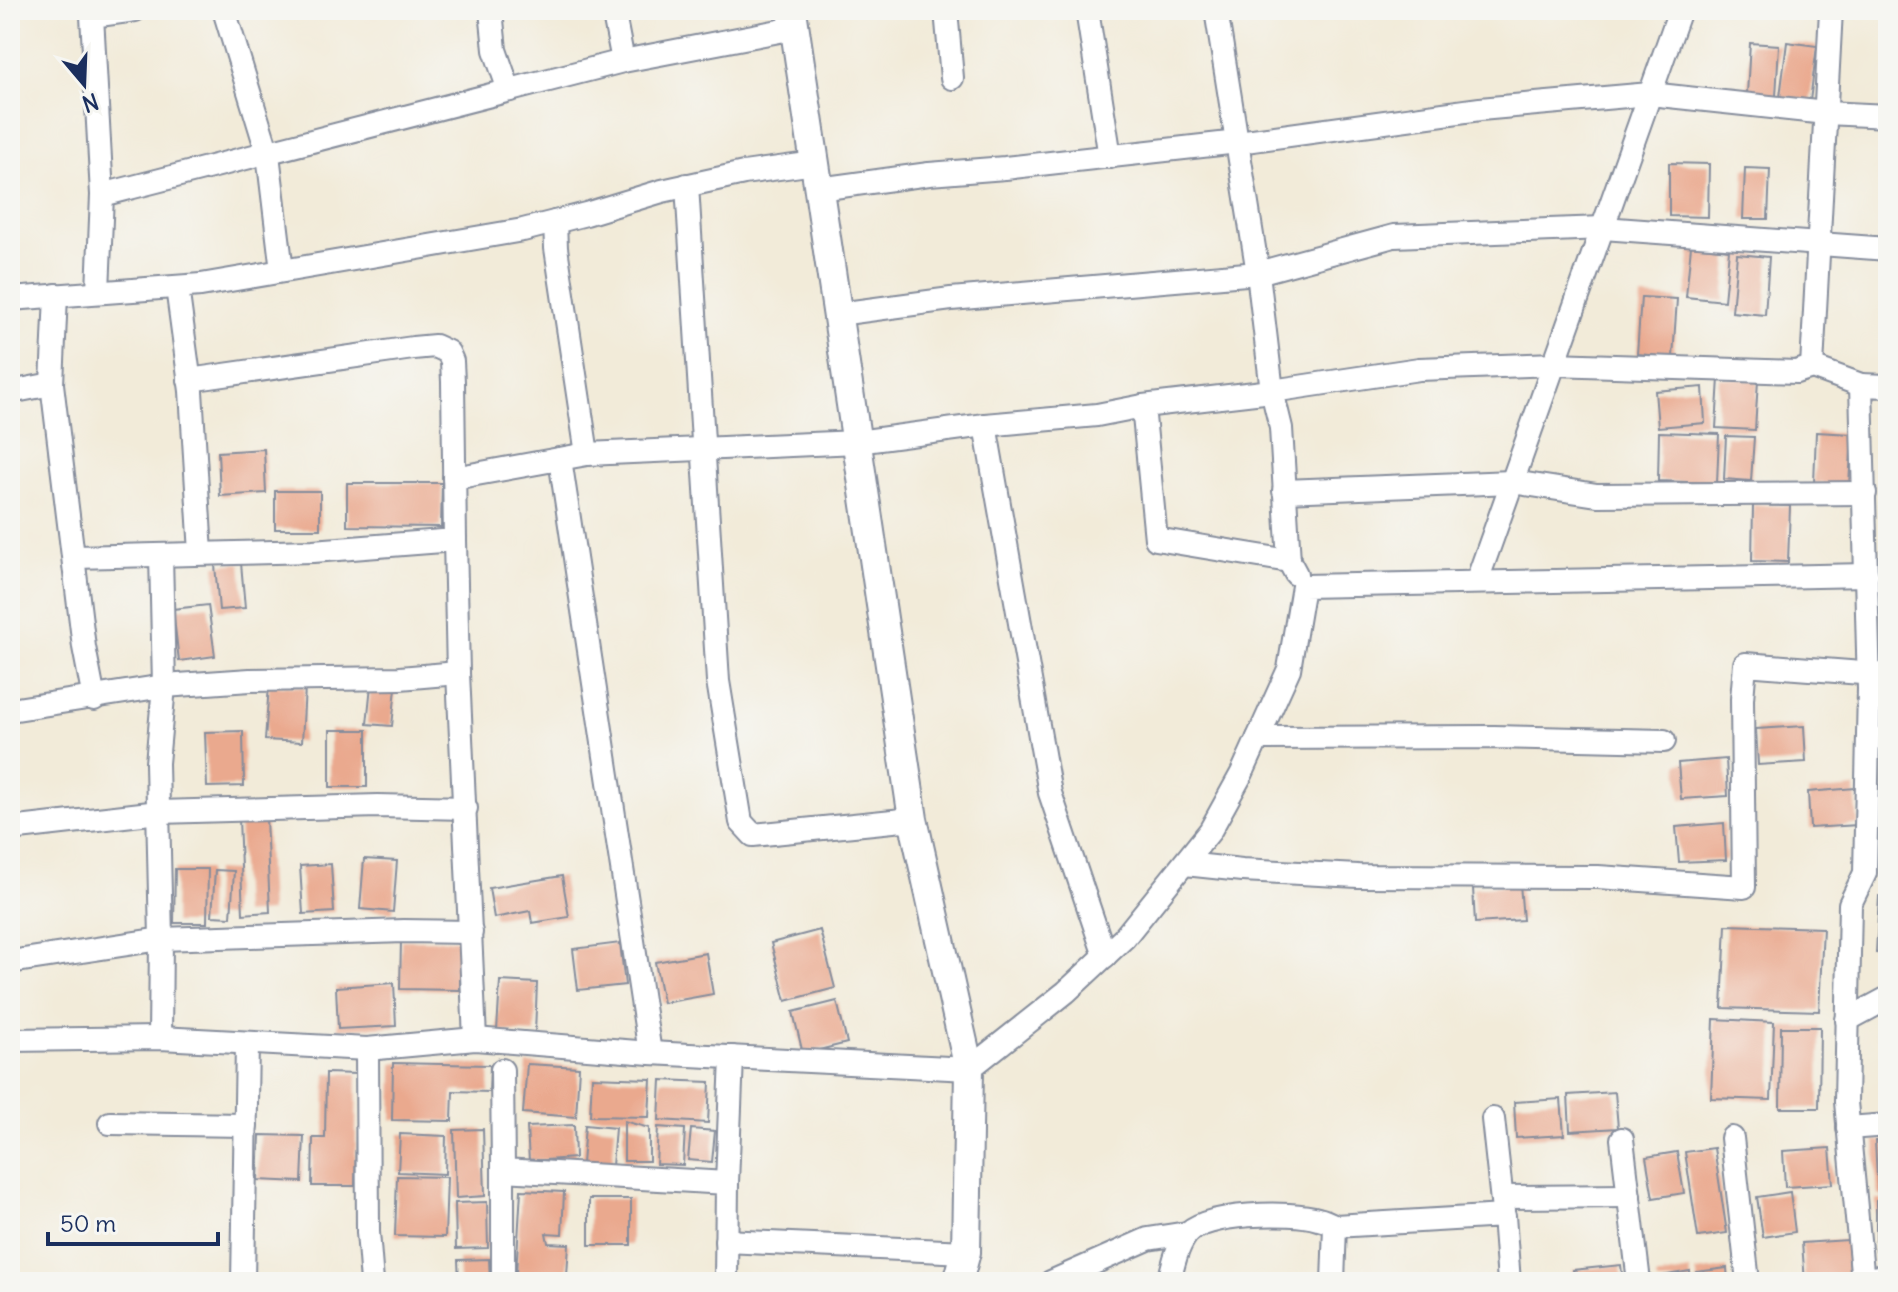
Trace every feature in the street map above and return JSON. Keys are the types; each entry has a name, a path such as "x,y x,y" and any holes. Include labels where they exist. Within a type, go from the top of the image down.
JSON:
{"street":[{"path":"98,291 102,195 92,16 135,10"},
{"path":"224,10 268,154 282,271"},
{"path":"491,10 495,50 509,90"},
{"path":"613,10 623,61"},
{"path":"946,10 952,78"},
{"path":"1087,10 1110,157"},
{"path":"10,1040 160,1038 367,1049 475,1039 650,1053 969,1069 1066,992 1124,938 1210,831 1242,773 1289,669 1303,586 1289,561 1281,428 1272,391 1258,273 1216,10"},
{"path":"1477,581 1680,10"},
{"path":"1812,367 1831,10"},
{"path":"102,195 794,19 913,819 969,1069 966,1252 958,1282"},
{"path":"10,299 201,285 555,222 687,185 744,173 817,176 929,174 1238,142 1480,109 1650,94 1826,113 1888,116"},
{"path":"687,185 718,681 741,822 753,835 913,819"},
{"path":"555,222 556,248 587,454"},
{"path":"838,314 951,299 1258,273 1394,236 1603,228 1888,249"},
{"path":"177,287 189,380 201,553"},
{"path":"56,295 52,384 84,647 94,699"},
{"path":"189,380 435,346 448,352 452,361 458,673 475,1039"},
{"path":"454,478 587,454 857,442 985,425 1097,415 1143,406 1419,369 1554,364 1796,372 1812,367 1861,385 1888,386"},
{"path":"10,392 52,384"},
{"path":"1861,385 1867,575 1878,674 1865,873 1850,904 1846,1102 1863,1281 1888,1276"},
{"path":"1143,406 1156,539 1289,561"},
{"path":"985,425 1050,793 1105,956"},
{"path":"560,459 650,1053"},
{"path":"1284,491 1512,482 1597,495 1865,493"},
{"path":"75,557 313,551 455,540"},
{"path":"160,1038 157,763 164,686 161,555"},
{"path":"1303,586 1867,575"},
{"path":"1185,864 1358,876 1598,877 1744,887 1742,699 1745,664 1878,674"},
{"path":"10,710 164,686 250,680 400,678 458,673"},
{"path":"1258,738 1494,737 1664,741"},
{"path":"10,829 159,812 378,806 466,808"},
{"path":"10,962 161,939 389,931 471,932"},
{"path":"1847,1020 1888,998"},
{"path":"243,1282 247,1043"},
{"path":"367,1049 368,1232 372,1282"},
{"path":"726,1282 732,1057"},
{"path":"502,1070 503,1282"},
{"path":"1493,1119 1509,1282"},
{"path":"110,1123 246,1125"},
{"path":"1848,1128 1888,1125"},
{"path":"1732,1138 1748,1282"},
{"path":"1622,1139 1639,1282"},
{"path":"503,1170 727,1183"},
{"path":"1051,1282 1148,1239 1187,1233 1212,1220 1270,1215 1316,1218 1335,1226 1629,1196"},
{"path":"1333,1282 1335,1226"},
{"path":"1169,1282 1174,1260 1187,1233"},
{"path":"726,1241 966,1252"}],"building":[{"path":"1787,42 1817,46 1810,101 1780,97"},
{"path":"1750,43 1779,45 1776,96 1747,94"},
{"path":"1669,163 1709,164 1708,217 1669,216"},
{"path":"1745,168 1770,169 1768,219 1743,219"},
{"path":"1691,246 1729,250 1724,301 1686,297"},
{"path":"1737,254 1769,257 1765,315 1732,312"},
{"path":"1641,297 1677,299 1673,357 1637,354"},
{"path":"1719,378 1758,380 1755,430 1716,428"},
{"path":"1703,387 1705,423 1658,427 1655,391"},
{"path":"1659,432 1719,434 1717,483 1658,481"},
{"path":"1816,432 1852,434 1849,485 1814,483"},
{"path":"1726,436 1754,437 1751,481 1724,479"},
{"path":"264,449 266,493 220,496 218,452"},
{"path":"347,483 442,483 441,527 347,526"},
{"path":"275,491 320,491 320,529 275,529"},
{"path":"1753,505 1790,506 1788,562 1752,561"},
{"path":"241,563 245,608 219,610 215,565"},
{"path":"208,605 215,656 179,661 173,609"},
{"path":"269,685 305,687 302,742 265,740"},
{"path":"371,685 396,688 392,726 367,724"},
{"path":"1804,726 1806,762 1758,765 1756,729"},
{"path":"330,730 367,730 367,787 330,787"},
{"path":"243,731 244,786 207,787 205,732"},
{"path":"1726,759 1728,796 1681,799 1678,763"},
{"path":"1855,788 1858,825 1810,828 1808,792"},
{"path":"266,818 270,912 243,914 239,819"},
{"path":"1724,823 1726,860 1679,862 1676,827"},
{"path":"364,859 397,861 393,912 360,909"},
{"path":"331,864 334,912 303,914 300,866"},
{"path":"175,869 208,869 207,923 174,923"},
{"path":"215,870 234,871 231,917 212,916"},
{"path":"562,876 569,917 532,923 530,911 494,918 489,888"},
{"path":"1520,884 1523,920 1475,923 1473,888"},
{"path":"1879,896 1888,896 1888,954 1876,953"},
{"path":"1726,925 1823,928 1819,1011 1722,1008"},
{"path":"820,930 835,988 786,1001 771,943"},
{"path":"401,940 460,940 460,990 400,989"},
{"path":"620,943 625,985 578,990 573,949"},
{"path":"706,953 713,994 663,1003 655,962"},
{"path":"500,981 537,983 535,1033 497,1031"},
{"path":"394,983 396,1026 338,1029 336,987"},
{"path":"837,1001 847,1043 803,1054 793,1012"},
{"path":"1714,1019 1774,1022 1771,1100 1711,1098"},
{"path":"1781,1027 1820,1027 1819,1108 1780,1108"},
{"path":"393,1063 490,1065 489,1092 453,1091 452,1121 392,1120"},
{"path":"527,1064 579,1067 576,1117 523,1113"},
{"path":"326,1073 357,1074 355,1186 312,1186 313,1138 325,1138"},
{"path":"592,1077 651,1079 649,1117 590,1116"},
{"path":"661,1080 710,1082 708,1123 659,1120"},
{"path":"1615,1092 1618,1128 1570,1131 1568,1095"},
{"path":"1561,1099 1564,1135 1516,1138 1514,1102"},
{"path":"624,1121 649,1128 649,1161 624,1161"},
{"path":"574,1125 575,1158 529,1161 527,1127"},
{"path":"585,1125 615,1128 612,1166 582,1164"},
{"path":"658,1127 685,1129 683,1165 656,1164"},
{"path":"483,1129 485,1196 456,1198 454,1130"},
{"path":"691,1129 715,1131 712,1162 688,1160"},
{"path":"400,1134 446,1136 445,1174 398,1172"},
{"path":"260,1135 304,1136 302,1182 258,1180"},
{"path":"1875,1141 1888,1141 1888,1195 1878,1196"},
{"path":"1714,1148 1727,1233 1698,1237 1685,1152"},
{"path":"1830,1148 1833,1184 1785,1187 1783,1151"},
{"path":"1677,1152 1684,1193 1653,1198 1646,1157"},
{"path":"397,1176 447,1177 445,1237 395,1236"},
{"path":"521,1190 564,1192 562,1234 546,1233 548,1243 569,1244 567,1276 516,1274"},
{"path":"1790,1192 1795,1232 1763,1237 1757,1197"},
{"path":"589,1199 631,1199 631,1245 589,1245"},
{"path":"1876,1200 1888,1200 1888,1249 1876,1250"},
{"path":"487,1202 488,1248 456,1249 455,1203"},
{"path":"1848,1240 1851,1282 1805,1282 1802,1243"},
{"path":"489,1259 490,1282 459,1282 458,1260"},
{"path":"1621,1265 1623,1282 1574,1282 1573,1270"},
{"path":"1727,1268 1728,1282 1698,1282 1696,1272"},
{"path":"1690,1271 1692,1282 1657,1282 1656,1277"}]}
